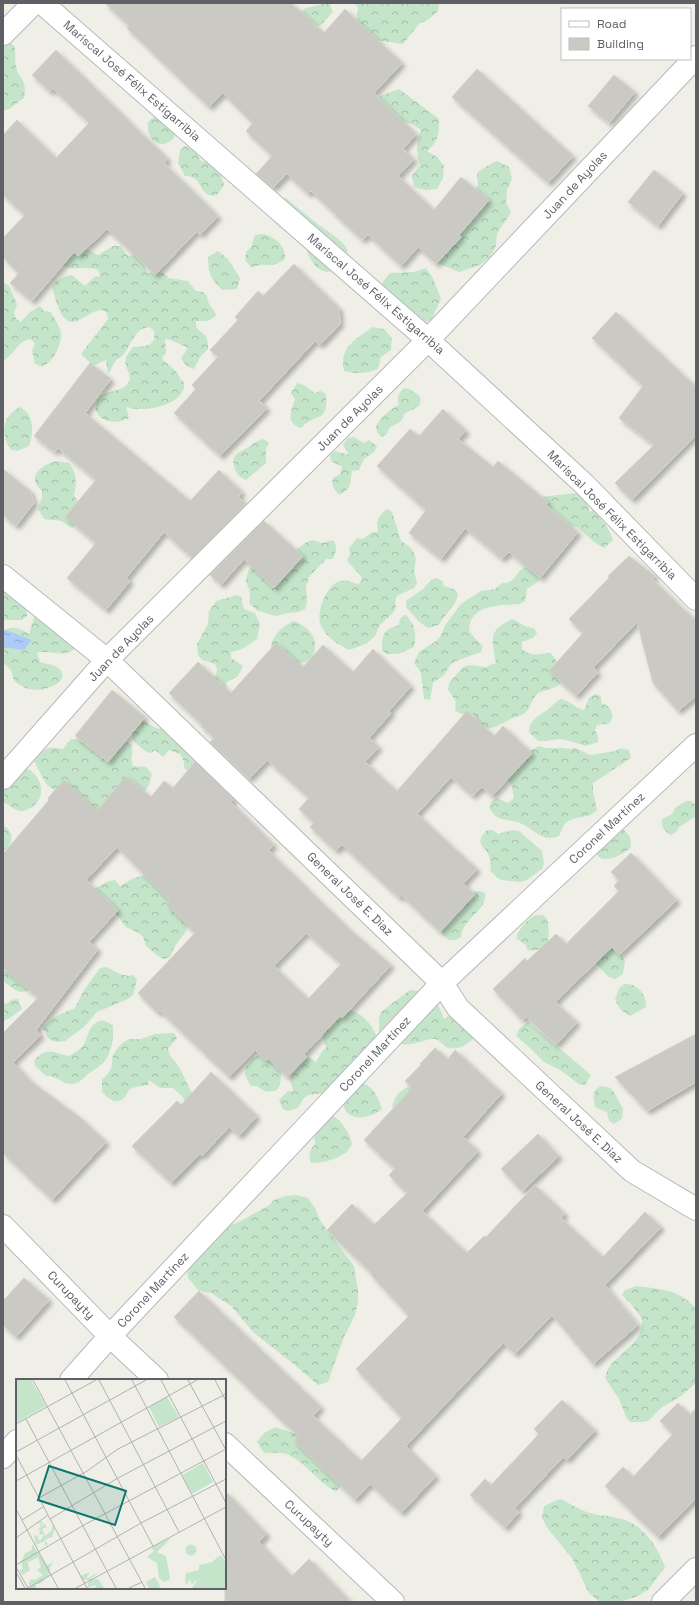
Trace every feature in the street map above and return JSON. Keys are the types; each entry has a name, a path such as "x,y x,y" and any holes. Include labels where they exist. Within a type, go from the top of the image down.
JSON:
{"street":[{"path":"3,34 34,3"},
{"name":"Mariscal José Félix Estigarribia","path":"42,3 428,340 584,484 696,599"},
{"name":"Juan de Ayolas","path":"3,778 107,660 428,340 696,57"},
{"name":"General José E. Diaz","path":"3,576 107,660 442,983 458,1008 632,1171 696,1209"},
{"name":"Coronel Martínez","path":"72,1379 110,1336 442,983 696,745"},
{"name":"Curupayty","path":"3,1226 110,1336 156,1379"},
{"path":"3,1457 16,1442"},
{"name":"Curupayty","path":"226,1445 393,1602"},
{"path":"663,1602 696,1569"}],"green space":[{"path":"329,3 333,12 321,25 298,34 296,14 302,12 305,8"},
{"path":"355,3 439,3 438,11 429,19 419,24 403,44 375,40 357,20 358,8"},
{"path":"3,39 14,46 15,63 24,83 25,91 24,98 9,109 3,111"},
{"path":"399,89 439,119 438,137 427,151 437,157 444,166 443,178 437,189 425,190 414,187 412,176 420,165 417,148 421,130 412,124 389,118 378,97"},
{"path":"163,113 176,134 172,140 162,144 153,140 148,129 148,122 154,117"},
{"path":"185,146 195,151 201,161 215,165 220,171 224,185 217,195 206,194 196,179 185,176 178,163 180,150"},
{"path":"497,161 509,167 512,179 507,190 506,202 511,213 497,233 496,246 490,257 480,265 459,272 435,262 478,185 477,173"},
{"path":"286,198 336,237 345,246 347,255 345,260 338,268 328,272 318,268 312,262 300,240 282,228 268,213 280,199"},
{"path":"264,234 272,237 282,246 285,259 275,264 251,267 245,260 246,252 251,247 255,235"},
{"path":"113,246 120,246 128,256 136,255 142,257 147,273 159,272 169,278 188,281 196,291 206,294 209,304 216,316 208,321 196,321 196,327 207,338 208,349 200,357 194,369 186,365 181,358 188,348 171,340 165,339 166,353 162,358 184,382 184,389 180,395 169,403 153,408 137,409 126,407 129,418 114,422 101,418 96,409 97,402 102,395 122,388 128,383 130,375 126,364 126,359 128,354 133,347 146,346 152,343 154,331 149,327 140,331 134,337 124,354 116,360 108,374 106,360 93,366 81,354 108,319 107,313 102,310 98,311 77,321 71,322 63,316 57,304 52,287 60,279 72,275 85,286 94,277 100,276 98,270 92,268 68,268 63,266 57,254 86,249 98,255"},
{"path":"218,251 228,259 240,278 237,289 222,290 211,275 208,257"},
{"path":"426,268 433,278 441,299 431,320 420,324 386,290 382,283 390,273 414,272"},
{"path":"3,282 9,286 17,304 14,313 16,319 21,322 29,313 40,306 44,311 51,312 59,326 61,332 60,344 52,359 44,366 35,364 32,350 35,344 31,339 19,345 3,361"},
{"path":"372,327 384,329 392,338 391,350 381,357 378,369 361,373 344,371 343,363 346,350 354,340"},
{"path":"297,383 306,386 314,393 321,391 326,394 326,404 323,414 301,428 293,423 290,416 295,399 291,393"},
{"path":"404,388 409,389 419,395 421,400 419,406 404,414 403,418 398,423 390,427 387,434 381,437 377,432 376,426 386,414 399,405 398,396"},
{"path":"20,407 28,414 32,424 32,435 29,446 17,451 11,450 7,444 4,432 9,415"},
{"path":"354,437 364,443 369,440 377,446 374,452 364,459 359,470 352,471 349,487 340,495 334,488 332,481 333,478 340,474 342,467 331,461 330,455 335,451 349,455 343,445 347,438"},
{"path":"264,439 269,443 266,449 266,463 246,480 239,476 236,471 233,460 234,457 236,454 255,442"},
{"path":"56,461 69,463 75,474 76,486 74,495 81,507 76,524 72,528 61,521 44,519 38,509 42,497 42,491 37,486 35,476 41,468"},
{"path":"577,493 586,501 590,512 594,509 609,531 613,540 604,548 594,542 577,527 555,523 540,497"},
{"path":"387,509 392,512 401,541 411,548 414,553 416,559 414,571 417,583 414,588 397,596 395,602 396,608 393,613 380,625 375,636 366,644 349,650 334,641 322,628 319,616 321,608 326,594 336,583 346,580 359,584 362,579 361,576 347,560 350,554 349,548 357,538 363,539 372,532 378,532 378,519"},
{"path":"313,540 322,543 333,540 336,545 336,549 333,559 326,559 309,577 306,587 307,603 305,609 299,612 276,616 258,611 249,603 250,592 246,582 251,566 256,561 283,555"},
{"path":"534,563 544,569 539,581 527,589 525,601 520,604 491,607 478,612 473,617 469,628 473,636 483,646 481,652 451,664 444,675 433,683 430,700 424,699 421,673 414,663 419,652 440,637 446,624 461,604 481,591 495,589 502,583 510,582 522,569"},
{"path":"437,578 442,581 444,586 456,590 458,595 457,600 439,625 428,628 418,621 406,607 406,601 423,589 431,580"},
{"path":"3,582 26,597 27,616 22,620 3,620"},
{"path":"237,595 242,597 244,609 255,613 260,624 257,639 242,649 231,652 231,658 243,666 238,676 227,682 224,694 208,685 216,675 217,670 215,664 202,660 198,655 197,644 208,624 209,611 216,601"},
{"path":"35,614 76,647 72,651 63,654 37,653 40,662 55,666 61,671 62,676 60,681 54,685 38,690 30,689 16,682 13,679 10,669 3,663 3,631 10,628 16,628 29,634"},
{"path":"405,615 413,625 415,638 414,647 398,654 386,654 382,650 383,636 387,630 399,625 400,619"},
{"path":"512,619 525,626 534,628 537,633 533,638 522,642 522,649 532,654 551,653 561,670 561,683 558,686 538,693 533,698 527,711 523,714 490,728 482,725 473,714 461,714 455,711 456,702 448,689 449,683 463,667 468,665 486,667 496,663 493,648 493,636 498,628"},
{"path":"294,621 306,628 312,635 315,644 314,653 306,662 278,664 271,652 271,645 278,632"},
{"path":"595,694 601,696 601,703 610,708 612,713 610,723 597,725 595,730 598,736 598,742 586,746 562,739 538,741 529,732 529,728 533,721 559,700 564,700 584,710 589,698"},
{"path":"142,720 158,729 173,725 185,725 194,729 201,736 207,746 220,783 198,779 184,768 184,762 180,754 169,750 163,757 155,750 151,753 140,747 133,740 132,734"},
{"path":"90,738 119,738 132,745 133,766 146,767 152,774 149,785 145,791 130,794 104,808 89,812 62,789 54,790 46,784 34,761 40,754 49,748 63,749 71,739 78,739 83,743"},
{"path":"539,746 545,748 575,748 591,755 615,751 621,748 629,750 631,758 593,783 597,810 589,815 568,821 564,825 559,836 553,838 543,837 520,823 498,818 489,807 492,801 497,798 508,803 514,798 512,786 505,776 529,751"},
{"path":"22,767 32,771 36,775 41,785 41,790 36,804 26,810 21,811 3,802 3,778"},
{"path":"686,801 691,801 696,805 695,817 679,827 676,832 671,835 666,832 662,824 662,819 672,814 675,808"},
{"path":"3,825 7,828 12,838 10,845 3,851"},
{"path":"623,829 630,837 631,847 616,857 605,859 600,858 597,855 597,849"},
{"path":"487,830 493,830 498,834 512,830 519,831 542,851 544,863 542,869 527,880 520,882 501,880 491,872 489,856 480,842"},
{"path":"145,875 166,893 169,902 188,922 186,932 174,948 170,957 164,959 159,957 146,946 143,937 137,932 126,927 94,889 109,881 115,880 120,886 134,878"},
{"path":"479,891 485,893 483,904 466,924 461,937 454,940 449,940 444,936 441,930 466,893"},
{"path":"536,915 543,915 547,919 549,932 547,942 540,949 527,950 526,945 516,938 524,925"},
{"path":"587,937 620,950 625,962 623,974 615,979 609,977 588,956"},
{"path":"8,966 40,987 19,992 9,986 6,984 4,979 5,970"},
{"path":"106,967 126,976 133,975 137,980 133,995 128,999 97,1012 84,1027 65,1041 53,1041 48,1038 43,1028 52,1018 75,1008 84,990 100,968"},
{"path":"624,984 637,987 643,994 646,1002 646,1007 630,1016 621,1010 615,1000 619,988"},
{"path":"410,990 422,991 437,1002 444,1019 454,1012 479,1032 469,1042 455,1048 445,1046 438,1040 434,1039 413,1044 403,1044 379,1033 379,1017 382,1011"},
{"path":"18,999 22,1009 10,1018 3,1021 3,1002 7,1004 11,1000"},
{"path":"343,1008 357,1013 367,1020 380,1044 326,1093 308,1095 304,1098 298,1108 287,1111 282,1108 279,1100 288,1091 293,1091 290,1079 303,1060 308,1057 316,1062 323,1050 327,1047 323,1037 327,1026"},
{"path":"102,1020 113,1025 112,1042 109,1054 101,1065 83,1079 73,1084 69,1084 53,1077 46,1076 35,1066 34,1060 43,1053 54,1052 69,1056 81,1048 91,1027"},
{"path":"528,1022 591,1075 585,1085 579,1084 560,1070 544,1062 516,1036 519,1029"},
{"path":"174,1033 177,1038 168,1049 169,1053 178,1064 196,1098 188,1106 182,1096 173,1088 160,1088 149,1080 148,1085 138,1086 129,1090 124,1098 118,1101 112,1100 102,1092 102,1079 111,1069 113,1055 118,1047 128,1039 141,1039 155,1034"},
{"path":"262,1054 282,1068 280,1085 277,1090 266,1091 257,1086 251,1086 245,1075 245,1069 253,1058"},
{"path":"359,1082 372,1089 382,1109 365,1117 354,1117 345,1110 343,1104"},
{"path":"601,1086 607,1087 613,1091 622,1107 622,1119 614,1124 609,1121 607,1112 596,1108 594,1093"},
{"path":"408,1087 414,1089 396,1112 392,1106 394,1100 400,1092"},
{"path":"328,1113 333,1115 341,1122 349,1135 352,1144 345,1153 334,1159 311,1163 309,1155 315,1144 314,1130"},
{"path":"297,1195 308,1198 315,1208 320,1220 354,1266 358,1290 358,1303 355,1315 344,1337 328,1382 318,1385 254,1333 231,1306 211,1293 199,1291 188,1278 187,1267 215,1229 237,1223 268,1206 274,1200 285,1196"},
{"path":"636,1286 661,1289 675,1293 696,1308 696,1383 681,1396 661,1408 648,1421 630,1422 626,1417 619,1399 605,1378 613,1363 633,1344 641,1329 642,1319 622,1295 625,1290"},
{"path":"275,1427 296,1434 343,1483 336,1492 289,1455 280,1453 264,1453 257,1442 264,1433"},
{"path":"560,1499 586,1512 627,1521 648,1536 658,1551 665,1567 648,1590 638,1596 620,1602 600,1602 589,1593 572,1558 548,1529 542,1518 544,1506"}],"water":[{"path":"3,629 32,640 24,650 3,647"}],"building":[{"path":"105,3 291,3 324,33 345,9 402,63 374,93 416,134 403,149 414,159 398,176 434,210 461,177 489,200 459,235 461,237 436,264 418,247 401,266 368,235 362,240 311,191 308,194 287,174 273,188 256,174 272,156 246,131 253,123 223,93 209,107 127,28 129,26"},
{"path":"56,50 168,159 164,163 218,216 200,235 197,231 155,275 107,229 78,256 74,252 32,301 10,283 19,273 3,257 3,238 25,215 3,195 3,135 17,120 56,158 89,123 53,89 50,92 32,75"},
{"path":"477,69 573,156 548,183 452,97"},
{"path":"614,75 635,92 609,123 588,106"},
{"path":"654,170 683,193 658,226 628,202"},
{"path":"294,264 339,308 340,324 320,345 315,341 259,401 267,408 220,456 174,413 196,389 192,385 218,357 210,350 238,320 235,317 258,291 263,296"},
{"path":"616,312 696,387 696,435 632,500 615,483 654,445 619,418 643,386 592,338"},
{"path":"90,363 111,379 85,413 190,501 219,470 242,492 238,497 246,504 192,558 164,532 126,578 130,581 106,610 67,578 96,543 65,517 96,480 58,448 55,452 34,436"},
{"path":"443,409 466,431 458,439 493,467 498,461 548,502 546,505 578,532 540,578 509,552 502,559 465,528 441,559 409,533 426,510 377,466 410,429 419,436"},
{"path":"3,469 30,491 34,503 16,526 3,515"},
{"path":"264,521 303,556 274,588 244,559 221,585 210,575"},
{"path":"629,556 655,576 652,579 696,621 696,696 678,711 653,683 637,622 593,668 598,672 576,696 549,671 583,633 569,619 609,578 608,576"},
{"path":"276,643 303,667 323,645 353,672 373,649 411,686 389,711 391,713 369,738 379,747 365,762 397,791 467,711 494,736 503,726 532,753 492,796 482,787 472,796 451,777 417,814 477,869 463,884 475,894 440,932 401,895 399,898 342,845 336,851 310,827 314,823 299,809 309,798 267,760 249,779 210,742 214,738 169,693 198,662 231,693"},
{"path":"112,690 145,717 108,762 75,736"},
{"path":"195,762 234,799 231,802 274,845 268,850 348,928 391,965 342,1018 340,1016 304,1054 307,1057 287,1077 268,1059 266,1061 255,1050 229,1077 160,1011 158,1013 138,993 195,933 166,904 170,901 117,847 86,880 118,910 89,942 98,949 36,1030 41,1035 13,1062 33,1083 82,1119 106,1142 52,1200 3,1153 3,1033 38,998 3,968 3,854 64,780 97,811 126,776 151,797 164,781 173,788","holes":["306,933 341,964 308,999 274,966"]},
{"path":"631,853 677,900 619,955 612,947 555,1002 577,1022 556,1045 526,1017 522,1020 493,989 525,958 527,961 556,934 566,944 619,891 614,886 619,880 611,872"},
{"path":"696,1034 696,1082 647,1111 615,1077"},
{"path":"435,1048 448,1059 455,1050 502,1093 463,1137 478,1151 422,1211 467,1253 484,1236 486,1237 535,1185 565,1214 561,1218 603,1257 645,1212 661,1227 605,1285 638,1325 593,1364 552,1315 515,1354 503,1343 406,1446 436,1476 401,1513 370,1484 355,1500 294,1441 298,1436 174,1317 199,1291 321,1407 313,1416 361,1461 402,1418 356,1369 409,1316 371,1275 372,1274 327,1230 352,1204 374,1225 407,1193 389,1175 395,1169 364,1140 412,1088 405,1081"},
{"path":"211,1072 257,1116 239,1136 229,1127 202,1156 200,1154 171,1183 132,1146 177,1101 181,1105"},
{"path":"538,1134 559,1156 522,1191 501,1169"},
{"path":"24,1278 49,1300 16,1337 3,1325 3,1301"},
{"path":"562,1400 595,1430 567,1460 563,1457 515,1508 519,1512 505,1528 470,1495 485,1479 491,1485 539,1434 534,1429"},
{"path":"678,1403 690,1415 696,1408 696,1498 658,1537 605,1486 623,1467 633,1477 673,1434 660,1421"},
{"path":"226,1492 267,1534 259,1542 292,1576 309,1559 351,1602 225,1602"}]}
